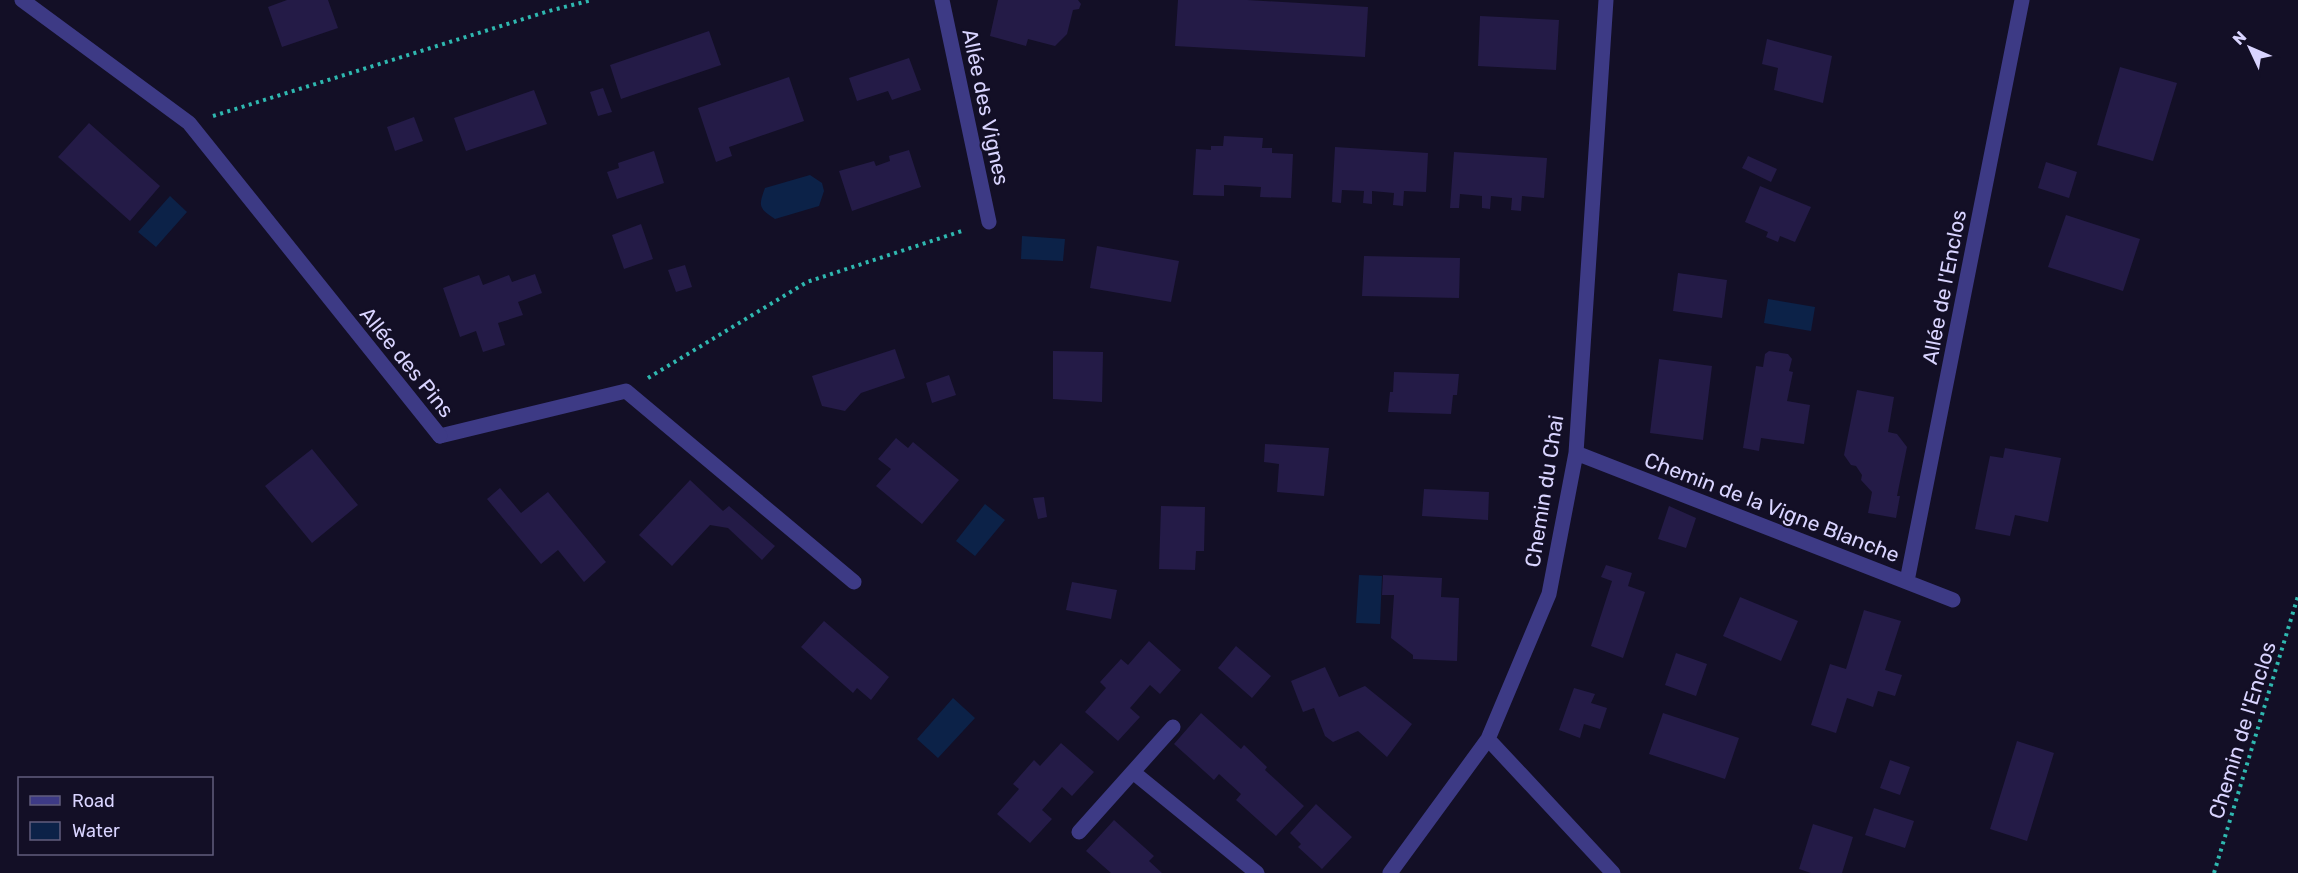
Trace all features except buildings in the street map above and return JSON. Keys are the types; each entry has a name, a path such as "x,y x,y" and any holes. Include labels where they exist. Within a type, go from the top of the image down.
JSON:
{"street":[{"name":"Allée des Pins","path":"22,0 189,123 440,436 626,391"},
{"name":"Allée des Vignes","path":"942,0 989,222"},
{"name":"Chemin du Chai","path":"1390,873 1488,739 1549,594 1576,453 1606,0"},
{"name":"Allée de l'Enclos","path":"1907,582 2022,0"},
{"path":"626,391 854,582"},
{"name":"Chemin de la Vigne Blanche","path":"1576,453 1953,600"},
{"path":"1079,832 1173,727"},
{"path":"1488,739 1613,873"},
{"path":"1133,772 1257,873"}],"path":[{"path":"189,123 549,11 592,0"},
{"path":"626,391 807,282 989,222"},
{"name":"Chemin de l'Enclos","path":"2214,873 2298,596"}],"water":[{"path":"810,175 822,183 824,191 819,206 775,219 763,209 761,199 765,188"},
{"path":"170,196 187,212 156,247 138,232"},
{"path":"1022,236 1065,239 1063,261 1021,259"},
{"path":"1768,299 1815,307 1811,331 1764,323"},
{"path":"985,504 1005,520 975,556 956,541"},
{"path":"1359,575 1382,576 1380,624 1356,623"},
{"path":"953,698 975,718 938,758 917,739"}]}
